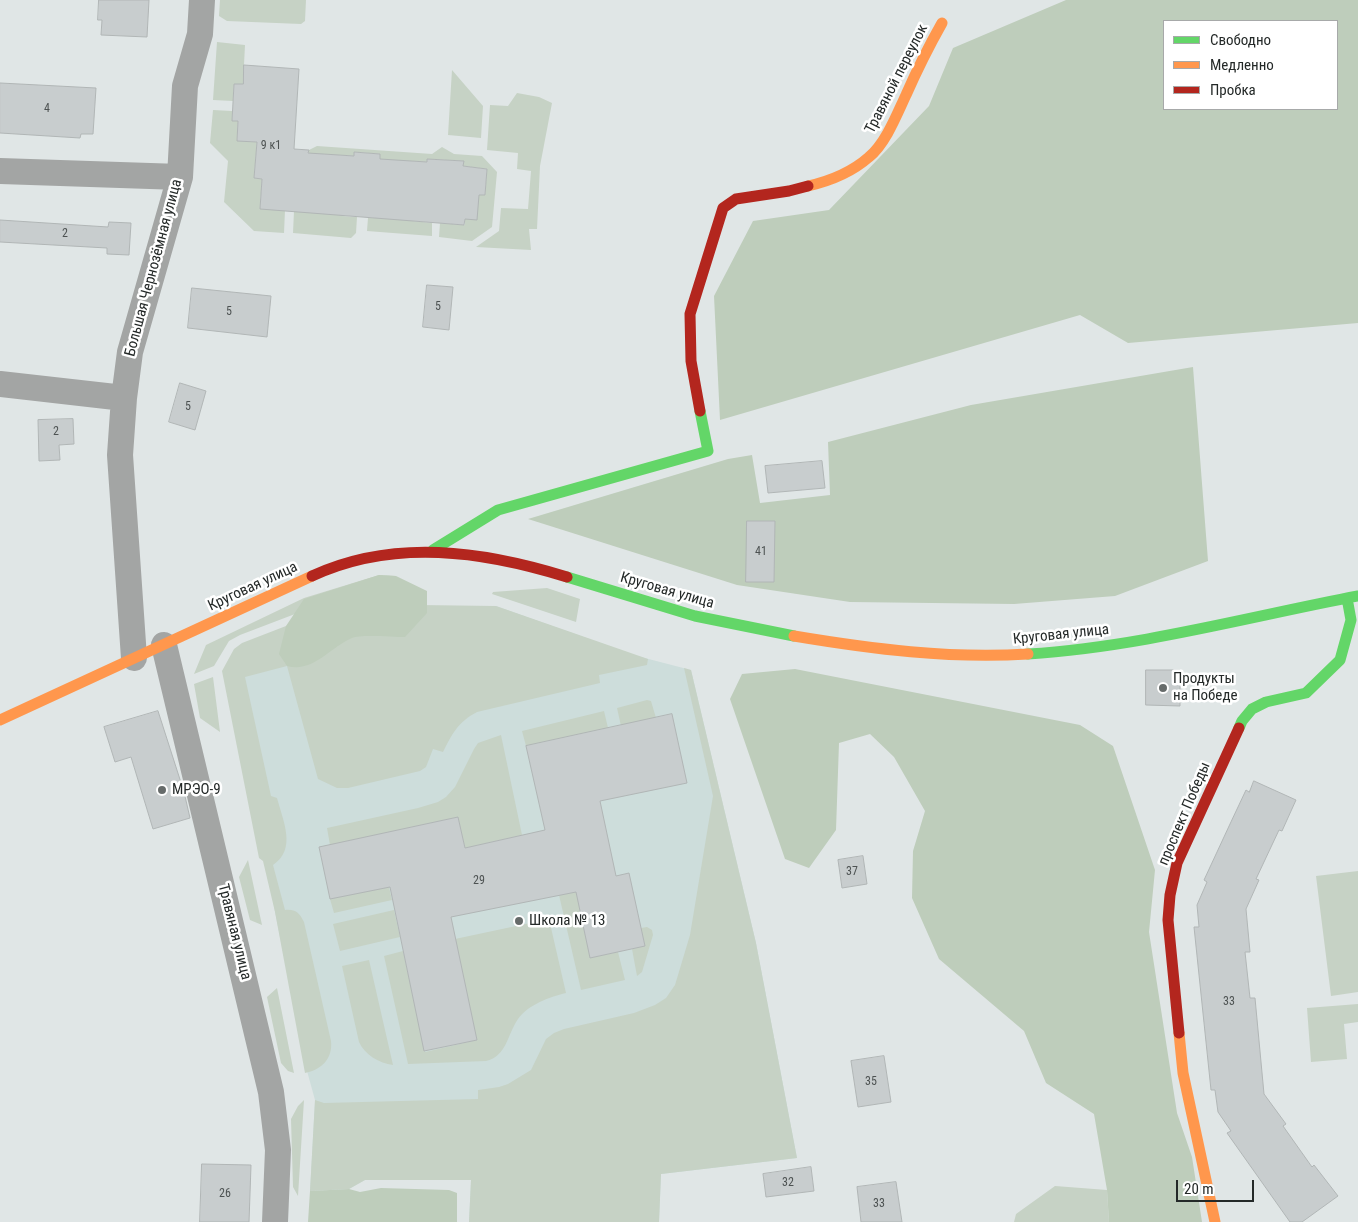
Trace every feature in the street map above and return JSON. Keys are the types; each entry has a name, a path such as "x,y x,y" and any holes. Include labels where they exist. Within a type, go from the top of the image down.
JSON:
{"street":[{"name":"Большая Чернозёмная улица","path":"134,658 120,455 124,398 130,352 180,177 185,86 200,34 202,0"},
{"name":"Травяной переулок","path":"433,550 498,510 708,451 691,362 690,314 723,208 736,199 789,191 822,183 850,171 871,156 888,132 942,23"},
{"path":"0,171 180,177"},
{"path":"0,384 124,398"},
{"name":"Круговая улица","path":"0,720 317,573 363,558 398,552 433,550 470,553 504,559 693,616 727,624 855,646 943,655 1027,655 1106,647 1353,597"},
{"name":"проспект Победы","path":"1215,1222 1183,1073 1168,920 1170,895 1177,863 1242,722 1252,709 1266,702 1306,693 1340,660 1351,620 1353,597"},
{"name":"Травяная улица","path":"164,645 271,1092 278,1150 275,1222"}],"shaded area":[{"name":"Школа № 13","path":"496,606 637,656 691,670 756,943 797,1158 661,1174 659,1222 469,1222 471,1180 365,1180 349,1189 310,1191 315,1100 307,1071 275,912 238,664"}],"green space":[{"path":"220,0 306,0 305,21 301,24 227,21 219,16"},
{"path":"1066,0 1358,0 1358,323 1128,343 1080,315 720,420 714,296 753,221 829,210 929,106 953,48"},
{"path":"217,42 245,45 243,84 234,84 233,101 213,100"},
{"path":"452,70 483,106 481,138 448,135"},
{"path":"517,93 539,97 552,103 540,166 537,229 529,229 531,250 476,247 499,231 501,208 528,209 531,171 517,169 518,153 487,150 490,105 508,106"},
{"path":"213,110 232,111 232,120 238,121 237,140 257,142 254,178 262,179 260,208 285,210 284,233 254,231 224,202 228,161 210,143"},
{"path":"317,146 432,154 442,147 454,154 482,156 497,172 492,227 472,241 439,237 440,223 465,225 465,219 479,195 485,195 487,169 463,166 463,161 428,159 427,162 380,161 380,154 355,152 354,156 308,154 309,150"},
{"path":"294,211 342,211 342,216 357,217 356,233 351,238 293,233"},
{"path":"413,211 413,221 432,223 432,236 367,231 368,218 380,218"},
{"path":"1193,367 1208,561 1115,596 1014,604 850,602 737,585 528,519 728,459 752,455 760,503 830,495 828,442 971,405"},
{"path":"379,575 396,576 338,602 295,614 240,635 229,641 214,666 194,674 206,645 304,598"},
{"path":"379,575 396,576 427,591 427,613 405,637 356,637 344,642 313,663 305,666 287,666 279,654 286,626 304,599"},
{"path":"547,588 580,599 576,622 492,594 493,592"},
{"path":"419,605 496,606 648,659 647,665 599,675 600,683 477,712 456,729 443,752 433,749 426,767 420,771 348,788 337,788 318,779 287,666 245,677 271,796 277,798 285,825 285,851 273,865 285,910 296,912 304,922 331,1041 330,1053 325,1063 311,1072 305,1073 275,912 263,861 259,858 222,671 234,649 242,643 286,626 337,615"},
{"path":"684,668 691,670 756,943 797,1158 661,1174 659,1222 469,1222 471,1180 365,1180 349,1189 310,1191 315,1100 324,1103 478,1099 478,1090 508,1084 531,1070 546,1039 554,1033 634,1013 655,1005 666,998 675,985 690,935 713,796"},
{"path":"795,669 1080,725 1113,746 1155,870 1149,932 1177,1113 1192,1157 1202,1222 1109,1222 1107,1190 1094,1114 1046,1083 1024,1031 939,959 912,898 913,851 925,811 894,757 870,734 839,743 836,830 809,868 785,859 730,699 742,674"},
{"path":"213,677 220,732 200,718 194,684"},
{"path":"647,700 651,701 656,718 621,726 617,708"},
{"path":"604,711 608,728 526,746 522,731"},
{"path":"501,735 522,835 465,848 458,817 330,845 327,828 418,808 438,802 446,797 455,787 478,743"},
{"path":"248,860 262,925 250,920 239,877"},
{"path":"1358,871 1358,992 1331,996 1316,876"},
{"path":"389,887 392,900 334,913 330,899"},
{"path":"576,891 590,958 618,952 625,980 581,990 559,895"},
{"path":"394,910 400,937 340,951 333,924"},
{"path":"549,919 566,993 539,1002 522,1014 514,1025 506,1044 498,1055 493,1058 486,1061 408,1064 384,956 403,951 425,1052 477,1040 455,939"},
{"path":"647,927 652,930 653,935 642,972 637,976 632,949 645,946 641,928"},
{"path":"369,960 393,1065 373,1058 359,1042 342,966"},
{"path":"277,988 294,1073 288,1071 281,1063 267,997"},
{"path":"1358,1004 1358,1022 1344,1024 1347,1059 1311,1062 1307,1008"},
{"path":"304,1100 298,1196 293,1187 291,1119 298,1106"},
{"path":"1055,1186 1107,1190 1109,1222 1014,1222 1016,1214"},
{"path":"381,1188 449,1190 457,1193 457,1222 308,1222 310,1191 349,1189 360,1192"}],"building":[{"path":"99,0 149,0 147,37 101,35 102,20 98,20"},
{"path":"244,65 299,69 294,149 309,150 308,153 354,156 354,152 380,154 380,159 427,162 427,159 464,161 463,166 487,169 485,195 479,195 477,220 465,219 464,225 260,209 262,179 254,178 257,142 237,141 238,121 232,121 234,84 243,84"},
{"path":"0,83 96,88 93,134 81,134 80,138 0,133"},
{"path":"0,220 108,227 109,222 131,223 129,255 107,254 107,248 0,242"},
{"path":"427,285 453,287 449,330 423,327"},
{"path":"192,288 271,296 267,337 188,328"},
{"path":"180,383 206,391 195,430 169,422"},
{"path":"73,419 74,444 59,445 60,460 39,461 38,420"},
{"path":"822,461 825,488 768,493 765,466"},
{"path":"747,521 775,521 774,582 746,582"},
{"name":"Продукты на Победе","path":"1146,670 1180,670 1180,706 1146,705"},
{"name":"МРЭО-9","path":"158,711 184,792 190,818 153,829 131,757 115,762 104,727"},
{"path":"672,714 687,783 600,801 616,876 629,873 645,946 590,958 576,892 451,917 477,1040 424,1051 390,887 330,899 319,847 458,817 465,848 545,830 526,746"},
{"path":"1254,781 1296,800 1282,831 1279,830 1256,879 1259,880 1246,909 1250,952 1245,952 1250,998 1255,998 1264,1094 1286,1124 1283,1126 1312,1167 1314,1165 1338,1196 1302,1222 1290,1222 1227,1133 1231,1131 1218,1112 1215,1090 1211,1090 1194,927 1199,927 1197,905 1207,882 1204,880 1246,790 1249,792"},
{"path":"863,856 867,884 842,888 838,860"},
{"path":"884,1056 891,1102 858,1107 851,1061"},
{"path":"202,1164 251,1165 249,1222 200,1222"},
{"path":"811,1167 814,1191 766,1197 763,1174"},
{"path":"896,1182 902,1222 861,1222 857,1187"}],"traffic: fast":[{"path":"433,550 498,510 708,451 700,411"},
{"path":"567,577 695,616 794,636"},
{"path":"1028,654 1111,645 1152,638 1358,596"},
{"path":"1239,728 1252,709 1266,702 1306,693 1340,660 1351,620 1347,598"}],"traffic: slow":[{"path":"808,186 832,179 848,171 862,162 881,144 942,23"},
{"path":"0,720 312,576"},
{"path":"794,636 911,652 969,655 1028,654"},
{"path":"1179,1033 1183,1073 1215,1222"}],"traffic: jam":[{"path":"700,411 691,361 690,314 723,208 736,199 789,191 808,186"},
{"path":"312,576 343,564 375,556 439,552 503,561 567,577"},
{"path":"1179,1033 1168,920 1170,895 1177,863 1239,728"}],"place":[{"name":"Продукты на Победе","path":"1163,688"},
{"name":"МРЭО-9","path":"162,790"},
{"name":"Школа № 13","path":"519,921"}]}
